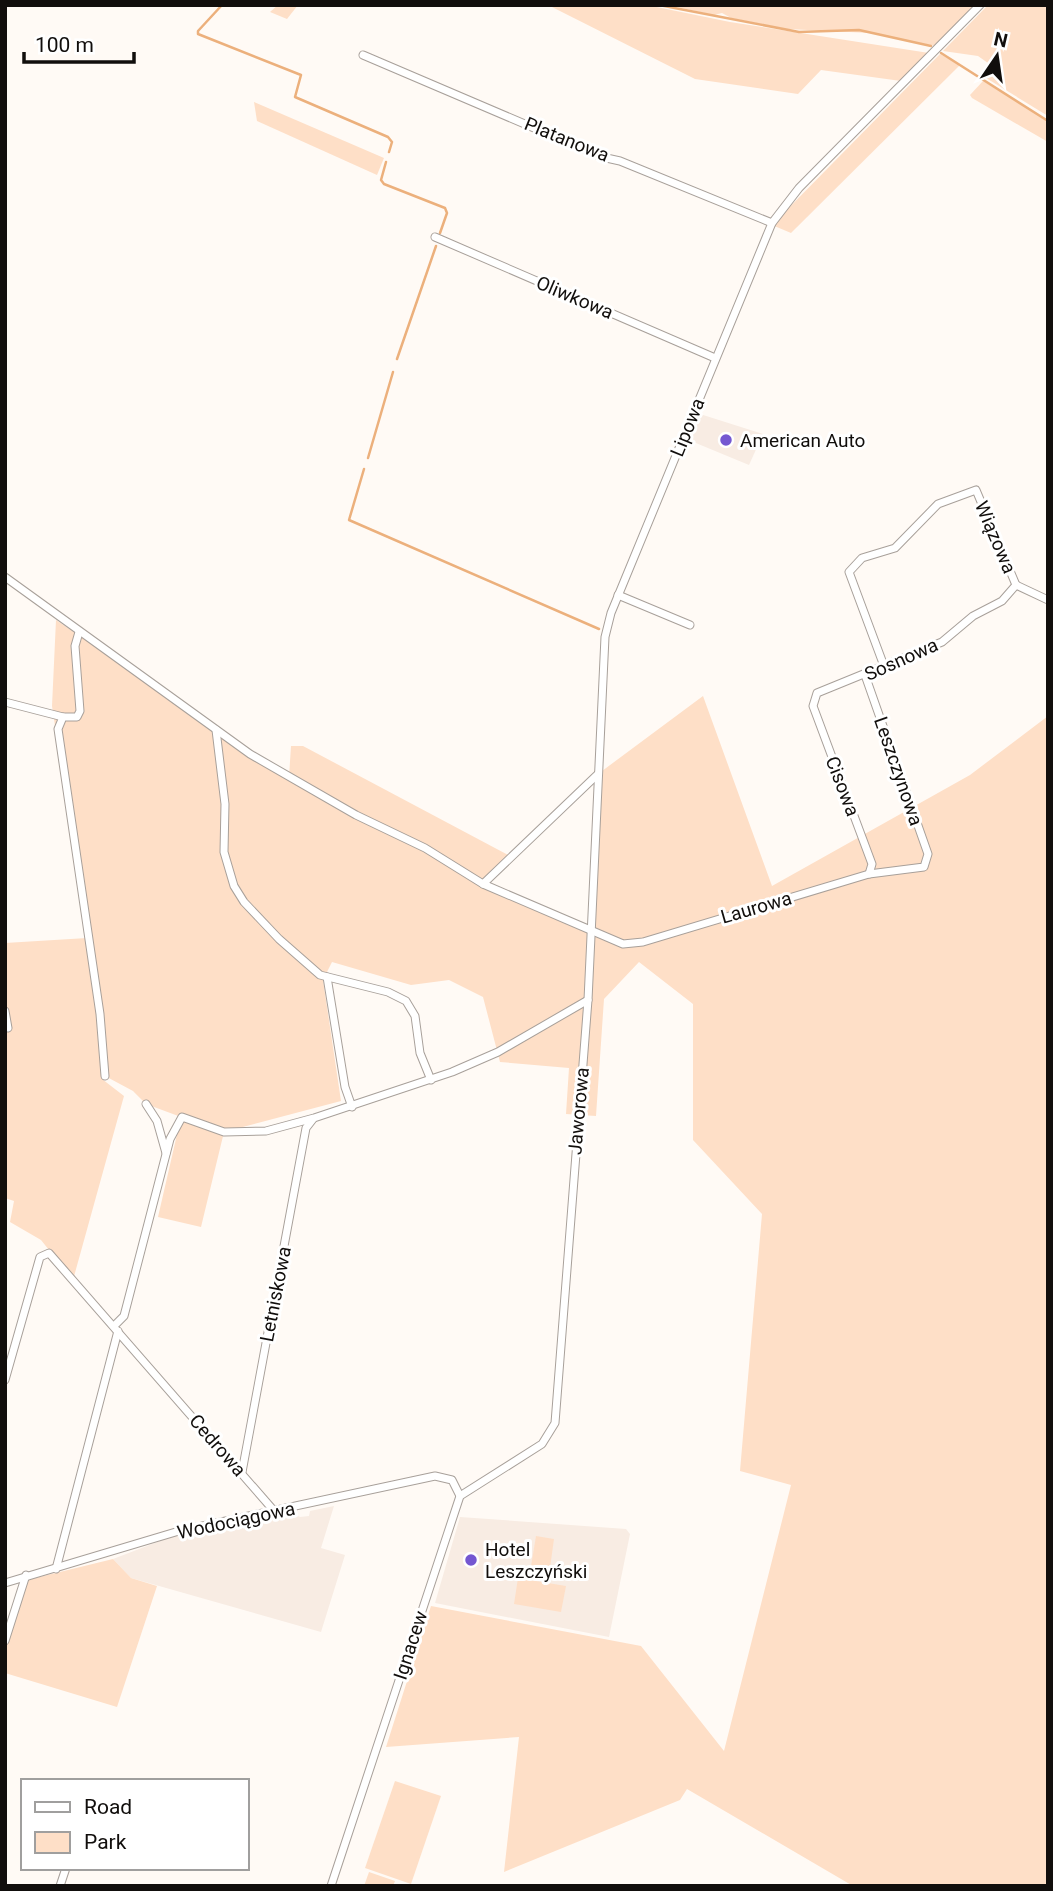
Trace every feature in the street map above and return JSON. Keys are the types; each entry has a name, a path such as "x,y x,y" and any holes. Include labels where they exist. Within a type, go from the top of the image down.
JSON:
{"street":[{"name":"Lipowa","path":"598,774 605,637 618,595 772,223 799,188 980,5"},
{"name":"Platanowa","path":"363,55 592,152 772,223"},
{"name":"Oliwkowa","path":"435,237 715,358"},
{"name":"Wiązowa","path":"884,666 849,572 862,558 895,548 938,503 976,490 1016,585"},
{"name":"Laurowa","path":"5,577 216,730 289,777 425,848 483,884 623,944 643,942 869,874 924,867"},
{"path":"1016,585 1048,600"},
{"name":"Sosnowa","path":"814,699 817,693 942,642 972,616 1002,601 1016,585"},
{"path":"618,595 690,625"},
{"path":"5,702 63,717 77,717 82,705 75,646 79,632"},
{"name":"Leszczynowa","path":"865,675 928,854 924,867"},
{"name":"Cisowa","path":"814,699 813,706 872,864 869,874"},
{"path":"63,717 58,730 100,1014 105,1076"},
{"path":"216,730 225,804 224,852 234,886 279,939 320,975 388,992 406,1001 415,1016 421,1053 431,1080"},
{"path":"483,884 598,774"},
{"name":"Jaworowa","path":"460,1496 542,1444 555,1423 592,932 598,774"},
{"path":"327,976 345,1087 352,1107"},
{"path":"56,1569 116,1328 124,1316 129,1300 175,1125 182,1117 224,1132 265,1130 352,1107 431,1080 498,1052 587,1000"},
{"path":"5,1011 8,1028"},
{"path":"146,1104 158,1121 166,1157"},
{"name":"Letniskowa","path":"242,1472 306,1128 313,1118"},
{"name":"Cedrowa","path":"5,1380 40,1257 49,1253 275,1512"},
{"name":"Wodociągowa","path":"5,1583 178,1531 435,1476 452,1480 460,1496"},
{"name":"Ignacew","path":"331,1886 460,1496"},
{"path":"5,1641 26,1575"}],"shaded area":[{"name":"American Auto","path":"700,414 763,434 749,465 691,441"},
{"path":"334,1506 321,1548 345,1555 321,1632 131,1578 113,1559 173,1536 264,1519 309,1516 310,1511"},
{"path":"460,1517 626,1529 630,1534 609,1637 435,1603"}],"green space":[{"path":"278,5 298,5 287,19 270,12"},
{"path":"548,5 647,5 730,22 929,53 901,81 821,70 798,94 695,79"},
{"path":"668,5 974,5 936,46 870,33 787,29 731,18 722,13 714,15"},
{"path":"988,5 1048,5 1048,116 986,78 995,68 978,56 943,51"},
{"path":"940,54 960,65 791,233 772,225"},
{"path":"983,81 1048,121 1048,142 972,98 970,95"},
{"path":"254,102 384,158 377,175 257,121"},
{"path":"56,620 289,777 291,746 303,746 512,857 484,883 591,932 598,774 703,696 772,886 970,775 1048,716 1048,1886 853,1886 687,1789 680,1800 504,1872 519,1737 386,1747 431,1606 641,1646 724,1751 791,1485 740,1471 762,1214 693,1140 693,1004 639,962 604,999 596,1116 566,1114 569,1068 500,1062 483,997 449,980 411,985 332,962 323,980 341,1101 224,1132 201,1227 158,1217 181,1117 146,1104 133,1091 105,1076 101,1034 102,1079 124,1096 73,1280 41,1240 10,1222 14,1201 5,1198 5,943 87,938 52,706"},
{"path":"536,1536 554,1539 549,1575 530,1572"},
{"path":"113,1559 131,1578 157,1586 117,1707 5,1673 5,1648 27,1580"},
{"path":"518,1578 566,1586 561,1612 514,1604"},
{"path":"395,1781 441,1796 411,1884 365,1868"},
{"path":"369,1872 395,1881 393,1886 364,1886"}],"waterway":[{"path":"222,5 198,34 301,75 295,97 388,137 392,142 389,152"},
{"path":"659,5 799,32 859,30 931,46"},
{"path":"941,53 1048,121"},
{"path":"386,162 381,180 384,184 445,208 447,213 440,233"},
{"path":"397,359 436,246"},
{"path":"368,458 393,372"},
{"path":"364,469 349,520 599,629"}],"place":[{"name":"American Auto","path":"726,440"},
{"name":"Hotel Leszczyński","path":"471,1560"}]}
